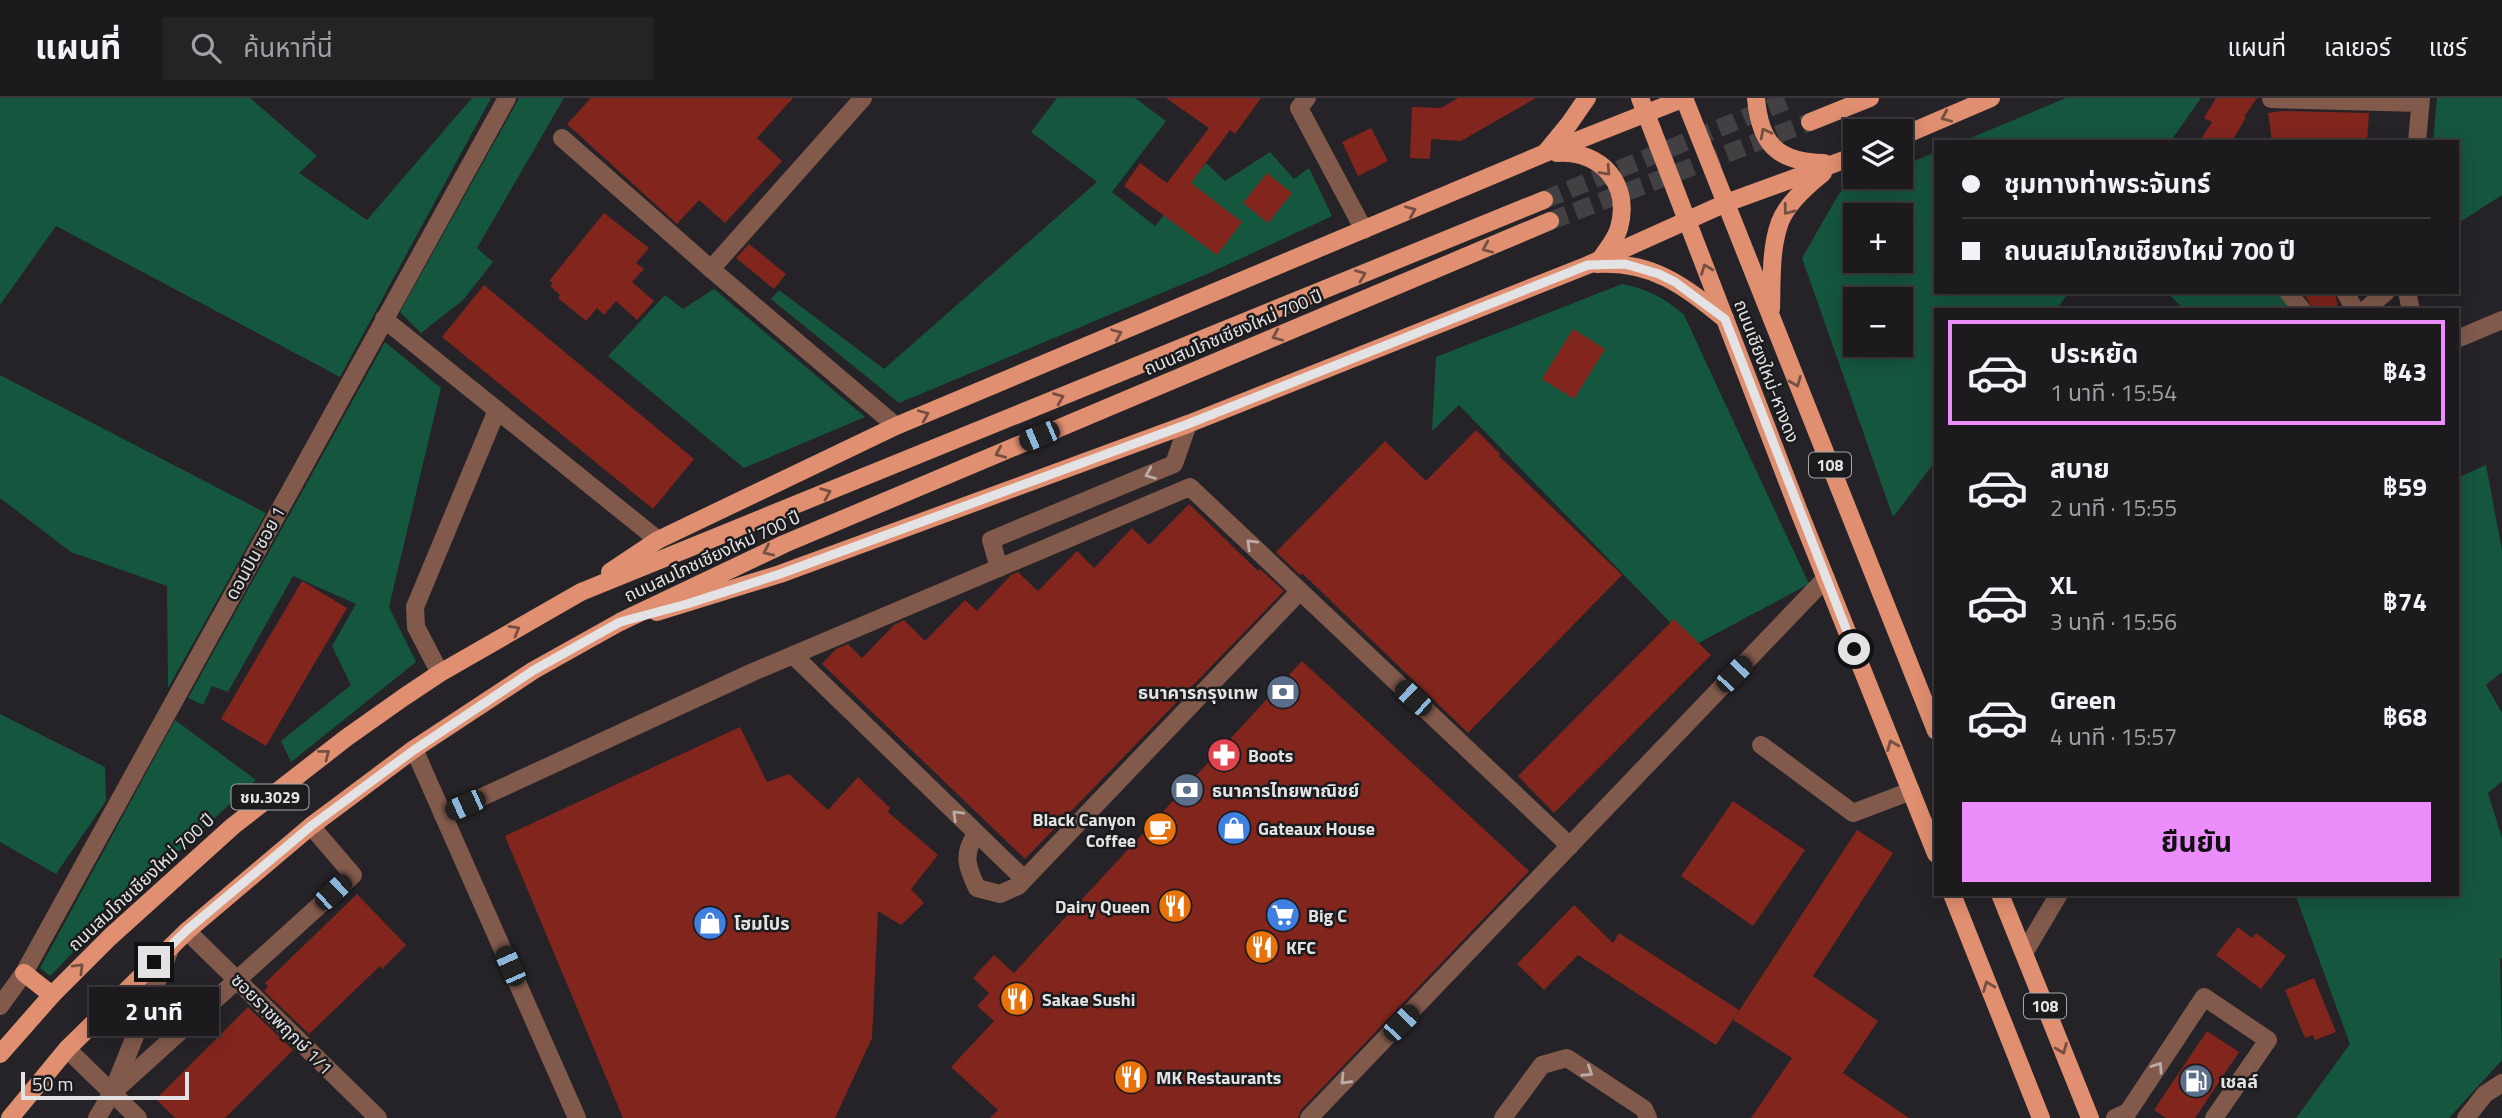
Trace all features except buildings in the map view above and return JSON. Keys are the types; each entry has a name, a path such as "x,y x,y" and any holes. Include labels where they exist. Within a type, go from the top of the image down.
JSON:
{"main road":[{"path":"1544,154 1587,98"},
{"path":"581,592 658,541 896,426 1544,154 1643,106 1684,98"},
{"name":"ถนนเชียงใหม่-หางดง","path":"1684,98 1934,726"},
{"path":"1756,98 1758,118 1765,138 1780,153 1802,163 1838,163"},
{"path":"1810,122 1870,98"},
{"path":"1913,131 1991,98"},
{"name":"ถนนเชียงใหม่-หางดง","path":"1643,106 1934,849"},
{"path":"1544,154 1572,152 1587,156 1602,164 1618,188 1621,216 1616,237 1594,262"},
{"path":"620,622 780,574 1188,424 1594,262 1726,203 1843,161"},
{"path":"1771,318 1775,245 1780,220 1808,186 1838,163"},
{"name":"ถนนสมโภชเชียงใหม่ 700 ปี","path":"0,1054 52,995 110,937 233,826 346,738 440,673 581,592 1544,200"},
{"name":"ถนนสมโภชเชียงใหม่ 700 ปี","path":"10,1118 67,1049 187,930 311,826 414,750 534,670 620,622 784,544 1550,221"},
{"path":"1594,262 1625,264 1659,274 1675,282 1725,319"},
{"name":"108","path":"1953,896 2041,1118"},
{"name":"108","path":"2001,896 2090,1118"},
{"path":"24,973 52,995"}],"street":[{"name":"ดอนปิน ซอย 1","path":"0,1006 24,973 507,98"},
{"path":"711,269 863,98"},
{"path":"1307,98 1299,108 1364,230"},
{"path":"2271,99 2421,101 2417,140"},
{"path":"562,138 896,426"},
{"path":"2290,294 2300,308"},
{"path":"2367,308 2384,294"},
{"path":"384,319 658,541"},
{"path":"2459,338 2502,320"},
{"path":"440,673 416,627 415,607 497,410"},
{"path":"999,568 991,540 1174,464 1188,424"},
{"path":"443,815 793,655 1190,486 1570,846"},
{"path":"1309,1118 1826,578"},
{"path":"976,834 970,843 967,867 977,888 1000,894 1018,886 1300,591"},
{"path":"793,655 1024,879"},
{"path":"1761,745 1853,813 1910,791"},
{"path":"414,750 577,1118"},
{"path":"112,1093 353,875 311,826"},
{"path":"2024,953 2058,896"},
{"name":"ซอยราชพฤกษ์ 1/1","path":"187,930 378,1118"},
{"path":"97,1118 112,1093 173,944"},
{"path":"2115,1118 2128,1112 2204,997 2268,1040 2214,1118"},
{"path":"67,1049 138,1118"},
{"path":"1503,1118 1542,1065 1566,1058 1644,1109 1647,1118"},
{"path":"2466,1118 2485,1094 2502,1083"}],"green space":[{"path":"0,98 250,98 317,156 299,173 367,220 472,98 491,98 340,377 56,226 0,305"},
{"path":"519,98 564,98 477,248 493,262 463,300 421,333 400,312"},
{"path":"1057,98 1135,98 1166,121 1112,192 1155,226 1206,163 1225,181 1270,152 1294,179 1309,168 1332,216 1214,271 899,403 771,299 779,290 884,369 1097,182 1031,132"},
{"path":"2066,98 2201,98 2171,140 1966,140"},
{"path":"2437,98 2502,98 2502,195 2459,223 2459,140 2433,140"},
{"path":"1934,152 1934,294 2068,294 2057,308 1934,308 1934,463 1893,517 1802,258 1840,192 1847,189 1913,189 1913,162"},
{"path":"1622,284 1655,295 1684,315 1809,584 1693,646 1459,405 1432,431 1436,357"},
{"path":"714,289 865,417 744,468 608,356 665,295 683,309"},
{"path":"2168,294 2288,294 2300,308 2183,308"},
{"path":"385,342 441,388 389,607 416,662 291,762 281,741 351,685 332,646 356,604 293,576 228,692 212,686 203,705 188,698"},
{"path":"0,375 266,513 168,688 167,586 71,552 0,498"},
{"path":"2486,465 2502,551 2502,672 2486,685 2502,713 2502,781 2488,793 2502,838 2502,1060 2449,1118 2296,1118 2350,1044 2296,896 2459,896 2459,477"},
{"path":"0,714 105,767 106,801 56,874 0,842"},
{"path":"175,720 256,780 109,915 50,976 40,968"}],"tunnel":[{"path":"1544,200 1793,98"},
{"path":"1550,221 1810,122"}],"place":[{"name":"ธนาคารกรุงเทพ","path":"1283,692"},
{"name":"Boots","path":"1224,755"},
{"name":"ธนาคารไทยพาณิชย์","path":"1187,790"},
{"name":"Gateaux House","path":"1234,828"},
{"name":"Black Canyon Coffee","path":"1160,829"},
{"name":"Dairy Queen","path":"1175,906"},
{"name":"Big C","path":"1283,915"},
{"name":"โฮมโปร","path":"710,923"},
{"name":"KFC","path":"1262,947"},
{"name":"Sakae Sushi","path":"1017,999"},
{"name":"MK Restaurants","path":"1131,1077"},
{"name":"เชลล์","path":"2196,1081"}],"route":[{"path":"154,962 187,930 311,826 414,750 534,670 620,622 780,574 1188,424 1588,265 1625,264 1659,274 1675,282 1725,319 1854,649"}]}
